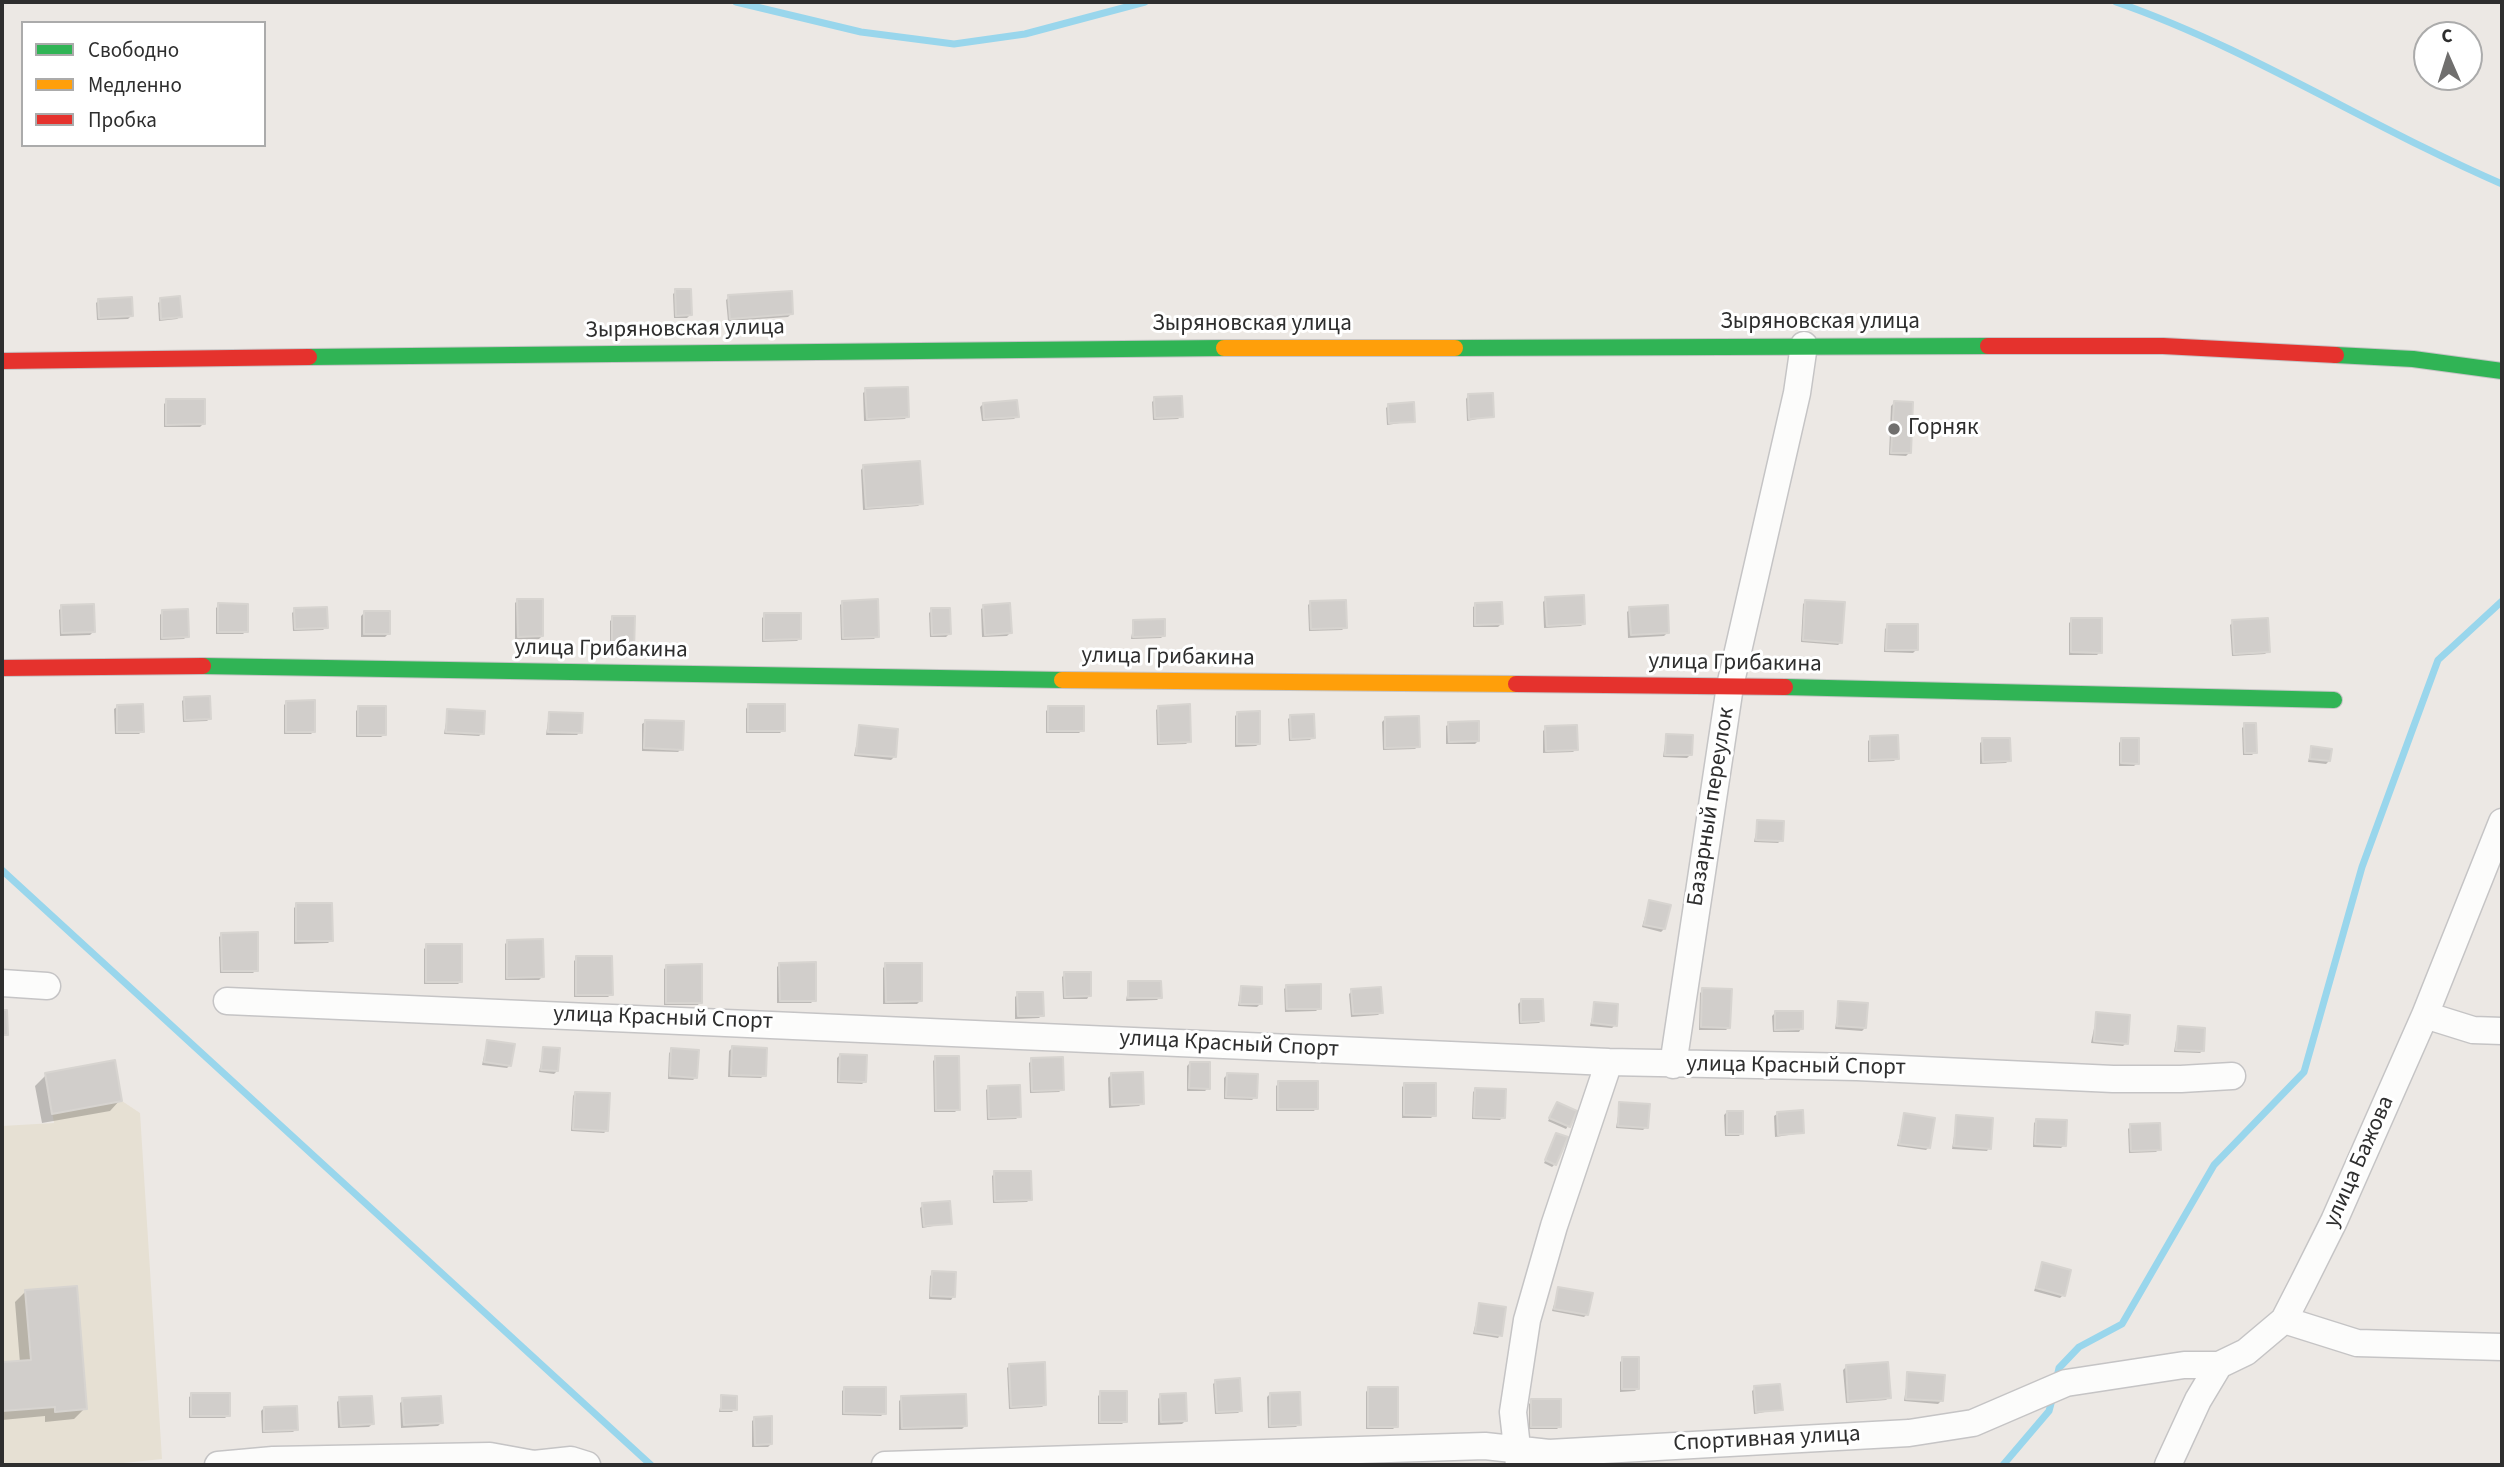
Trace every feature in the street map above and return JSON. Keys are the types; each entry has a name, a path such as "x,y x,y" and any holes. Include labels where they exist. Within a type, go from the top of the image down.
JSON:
{"street":[{"name":"Базарный переулок","path":"1673,1065 1730,686 1797,393 1804,345"},
{"name":"Зыряновская улица","path":"2,361 930,349 2163,345 2413,359 2502,371"},
{"name":"улица Грибакина","path":"2,668 150,665 978,679 1730,686 2334,700"},
{"name":"улица Бажова","path":"2219,1365 2246,1352 2284,1320 2334,1221 2425,1015 2502,822"},
{"path":"2,983 47,986"},
{"name":"улица Красный Спорт","path":"227,1001 1673,1065 1857,1068 2113,1079 2232,1076"},
{"path":"2425,1015 2473,1030 2502,1031"},
{"path":"1518,1457 1513,1412 1527,1321 1554,1226 1609,1062"},
{"path":"2284,1320 2357,1343 2502,1347"},
{"name":"Спортивная улица","path":"886,1465 1485,1446 1518,1457 1909,1433 1973,1423 2057,1386 2184,1365 2219,1365"},
{"path":"2168,1465 2219,1365"},
{"path":"218,1465 273,1460 413,1462 491,1456 534,1465 570,1460 587,1465"}],"shaded area":[{"path":"115,1060 122,1101 140,1113 162,1459 104,1465 2,1465 2,1126 54,1123 45,1073"}],"building":[{"path":"675,289 691,289 692,315 676,316"},
{"path":"792,291 793,314 730,319 728,295"},
{"path":"180,296 182,317 161,319 160,298"},
{"path":"132,297 133,316 99,318 98,299"},
{"path":"908,387 909,417 867,419 865,388"},
{"path":"1493,393 1494,417 1469,419 1468,394"},
{"path":"1182,396 1183,417 1155,418 1154,397"},
{"path":"166,399 205,399 205,424 166,425"},
{"path":"1017,400 1019,417 984,419 983,403"},
{"path":"1894,401 1913,402 1911,453 1891,453"},
{"path":"1414,402 1415,422 1389,423 1388,404"},
{"path":"920,461 923,504 866,508 863,465"},
{"path":"1584,595 1585,624 1547,626 1545,597"},
{"path":"517,599 543,599 543,636 518,637"},
{"path":"878,599 879,637 843,638 842,601"},
{"path":"1346,600 1347,628 1311,629 1310,601"},
{"path":"1805,600 1845,602 1842,643 1803,640"},
{"path":"1502,602 1503,624 1475,625 1475,603"},
{"path":"218,603 248,604 248,632 218,632"},
{"path":"1010,603 1012,633 985,635 983,605"},
{"path":"94,604 95,632 62,633 61,605"},
{"path":"1668,605 1669,633 1631,635 1629,607"},
{"path":"327,607 328,628 295,629 294,608"},
{"path":"931,608 950,608 951,634 932,635"},
{"path":"188,609 189,637 162,638 162,610"},
{"path":"364,611 390,611 390,634 364,634"},
{"path":"764,613 801,613 801,639 764,640"},
{"path":"612,616 635,616 634,652 612,652"},
{"path":"2071,618 2102,618 2102,653 2071,652"},
{"path":"2268,618 2270,652 2234,654 2232,620"},
{"path":"1165,619 1165,636 1133,637 1133,620"},
{"path":"1887,624 1918,624 1918,650 1886,650"},
{"path":"210,696 211,719 185,720 184,697"},
{"path":"315,700 315,732 286,732 286,701"},
{"path":"143,704 144,732 117,732 117,705"},
{"path":"748,704 785,704 785,731 748,731"},
{"path":"1190,704 1191,742 1159,743 1158,706"},
{"path":"358,706 386,706 386,735 358,735"},
{"path":"1048,706 1084,706 1084,731 1048,731"},
{"path":"447,709 485,711 484,734 446,732"},
{"path":"1260,711 1260,744 1237,744 1237,712"},
{"path":"549,712 583,713 582,733 548,732"},
{"path":"1314,714 1315,738 1291,739 1290,715"},
{"path":"1419,716 1420,747 1385,748 1385,717"},
{"path":"645,720 684,721 683,750 644,748"},
{"path":"1479,721 1479,741 1449,742 1448,722"},
{"path":"2244,723 2256,723 2257,753 2245,753"},
{"path":"859,725 898,729 896,757 856,754"},
{"path":"1577,725 1578,750 1546,751 1545,726"},
{"path":"1666,734 1693,735 1692,755 1665,755"},
{"path":"1898,735 1899,759 1870,760 1870,736"},
{"path":"1982,738 2010,738 2011,761 1983,762"},
{"path":"2121,738 2139,738 2139,764 2121,763"},
{"path":"2311,746 2332,749 2330,761 2310,759"},
{"path":"1757,820 1784,821 1783,841 1756,840"},
{"path":"1649,900 1671,905 1665,929 1644,925"},
{"path":"296,903 332,903 333,941 296,941"},
{"path":"258,932 258,971 222,971 221,933"},
{"path":"543,939 544,977 507,978 507,940"},
{"path":"426,944 462,944 462,982 426,982"},
{"path":"576,956 612,956 613,995 576,995"},
{"path":"816,962 816,1001 780,1001 779,963"},
{"path":"885,963 922,963 922,1001 886,1002"},
{"path":"702,964 702,1003 666,1003 666,965"},
{"path":"1064,972 1091,972 1091,996 1065,997"},
{"path":"1128,981 1161,981 1162,998 1128,998"},
{"path":"1321,984 1321,1009 1287,1009 1286,985"},
{"path":"1241,986 1262,987 1262,1004 1240,1004"},
{"path":"1381,987 1383,1013 1353,1014 1351,989"},
{"path":"1702,988 1732,989 1730,1028 1701,1027"},
{"path":"1017,992 1043,992 1044,1016 1018,1016"},
{"path":"1521,999 1543,999 1544,1021 1521,1022"},
{"path":"1838,1001 1868,1003 1866,1028 1837,1026"},
{"path":"1594,1002 1618,1004 1617,1026 1592,1023"},
{"path":"2,1010 7,1010 8,1035 2,1035"},
{"path":"1775,1011 1803,1011 1803,1029 1775,1030"},
{"path":"2096,1012 2130,1015 2128,1044 2094,1041"},
{"path":"2178,1026 2205,1028 2204,1051 2176,1050"},
{"path":"487,1040 515,1044 511,1066 484,1062"},
{"path":"732,1046 767,1048 766,1076 731,1075"},
{"path":"543,1047 560,1048 558,1071 541,1070"},
{"path":"671,1048 699,1050 697,1078 670,1076"},
{"path":"840,1054 867,1055 866,1082 839,1081"},
{"path":"935,1056 959,1056 960,1110 936,1110"},
{"path":"1063,1057 1064,1090 1032,1091 1031,1058"},
{"path":"115,1060 122,1101 52,1114 45,1073"},
{"path":"1190,1062 1210,1062 1210,1089 1189,1088"},
{"path":"1143,1072 1144,1104 1112,1105 1111,1073"},
{"path":"1227,1073 1258,1074 1257,1098 1226,1097"},
{"path":"1278,1081 1318,1081 1318,1109 1278,1109"},
{"path":"1404,1083 1436,1083 1436,1116 1404,1115"},
{"path":"1020,1085 1021,1117 989,1118 988,1086"},
{"path":"1475,1088 1506,1089 1505,1118 1474,1117"},
{"path":"575,1092 610,1093 608,1131 573,1129"},
{"path":"1557,1102 1577,1111 1570,1127 1549,1118"},
{"path":"1619,1102 1650,1104 1648,1128 1618,1126"},
{"path":"1803,1110 1804,1133 1778,1135 1777,1112"},
{"path":"1727,1111 1743,1111 1743,1134 1727,1134"},
{"path":"1904,1113 1935,1118 1930,1148 1899,1144"},
{"path":"1956,1115 1993,1118 1991,1149 1954,1146"},
{"path":"2036,1119 2067,1120 2066,1146 2035,1144"},
{"path":"2160,1123 2161,1150 2131,1151 2130,1124"},
{"path":"1556,1133 1568,1137 1556,1165 1545,1160"},
{"path":"994,1171 1031,1171 1032,1200 995,1201"},
{"path":"950,1201 952,1224 924,1226 922,1203"},
{"path":"2042,1262 2071,1270 2065,1296 2036,1288"},
{"path":"932,1271 956,1272 955,1297 931,1296"},
{"path":"77,1286 87,1409 55,1412 55,1407 2,1411 2,1355 3,1362 31,1360 25,1290"},
{"path":"1558,1287 1593,1293 1588,1315 1554,1309"},
{"path":"1479,1303 1506,1307 1502,1336 1475,1332"},
{"path":"1622,1357 1639,1357 1639,1389 1622,1389"},
{"path":"1045,1362 1046,1405 1011,1407 1009,1364"},
{"path":"1888,1362 1891,1398 1848,1401 1846,1365"},
{"path":"1907,1372 1945,1375 1943,1401 1906,1399"},
{"path":"1240,1378 1242,1411 1217,1412 1215,1380"},
{"path":"1780,1384 1783,1410 1756,1412 1754,1386"},
{"path":"844,1387 886,1387 886,1414 844,1413"},
{"path":"1368,1387 1398,1387 1398,1427 1368,1427"},
{"path":"1100,1391 1127,1391 1127,1422 1100,1422"},
{"path":"1300,1392 1301,1425 1270,1426 1270,1393"},
{"path":"191,1393 230,1393 230,1416 191,1416"},
{"path":"1186,1393 1187,1421 1161,1422 1160,1394"},
{"path":"966,1394 967,1426 902,1428 901,1396"},
{"path":"721,1395 737,1396 737,1410 721,1410"},
{"path":"372,1396 374,1424 341,1426 339,1397"},
{"path":"441,1396 443,1423 404,1425 402,1398"},
{"path":"1531,1399 1561,1399 1561,1427 1531,1427"},
{"path":"297,1406 298,1430 264,1431 264,1407"},
{"path":"772,1416 772,1444 755,1445 754,1417"}],"waterway":[{"path":"736,2 861,32 954,44 1025,34 1145,2"},
{"path":"2116,2 2214,42 2502,184"},
{"path":"2056,1381 2059,1368 2079,1347 2122,1324 2214,1165 2304,1072 2362,867 2438,660 2502,601"},
{"path":"2,870 651,1465"},
{"path":"2003,1465 2049,1411 2053,1396"}],"traffic: fast":[{"path":"1455,348 1988,346"},
{"path":"309,357 1224,348"},
{"path":"2336,355 2413,359 2502,371"},
{"path":"203,666 1062,680"},
{"path":"1785,687 2334,700"}],"traffic: slow":[{"path":"1224,348 1455,348"},
{"path":"1062,680 1516,684"}],"traffic: jam":[{"path":"1988,346 2163,346 2336,355"},
{"path":"2,361 309,357"},
{"path":"2,668 203,666"},
{"path":"1516,684 1785,687"}],"place":[{"name":"Горняк","path":"1894,429"}]}
